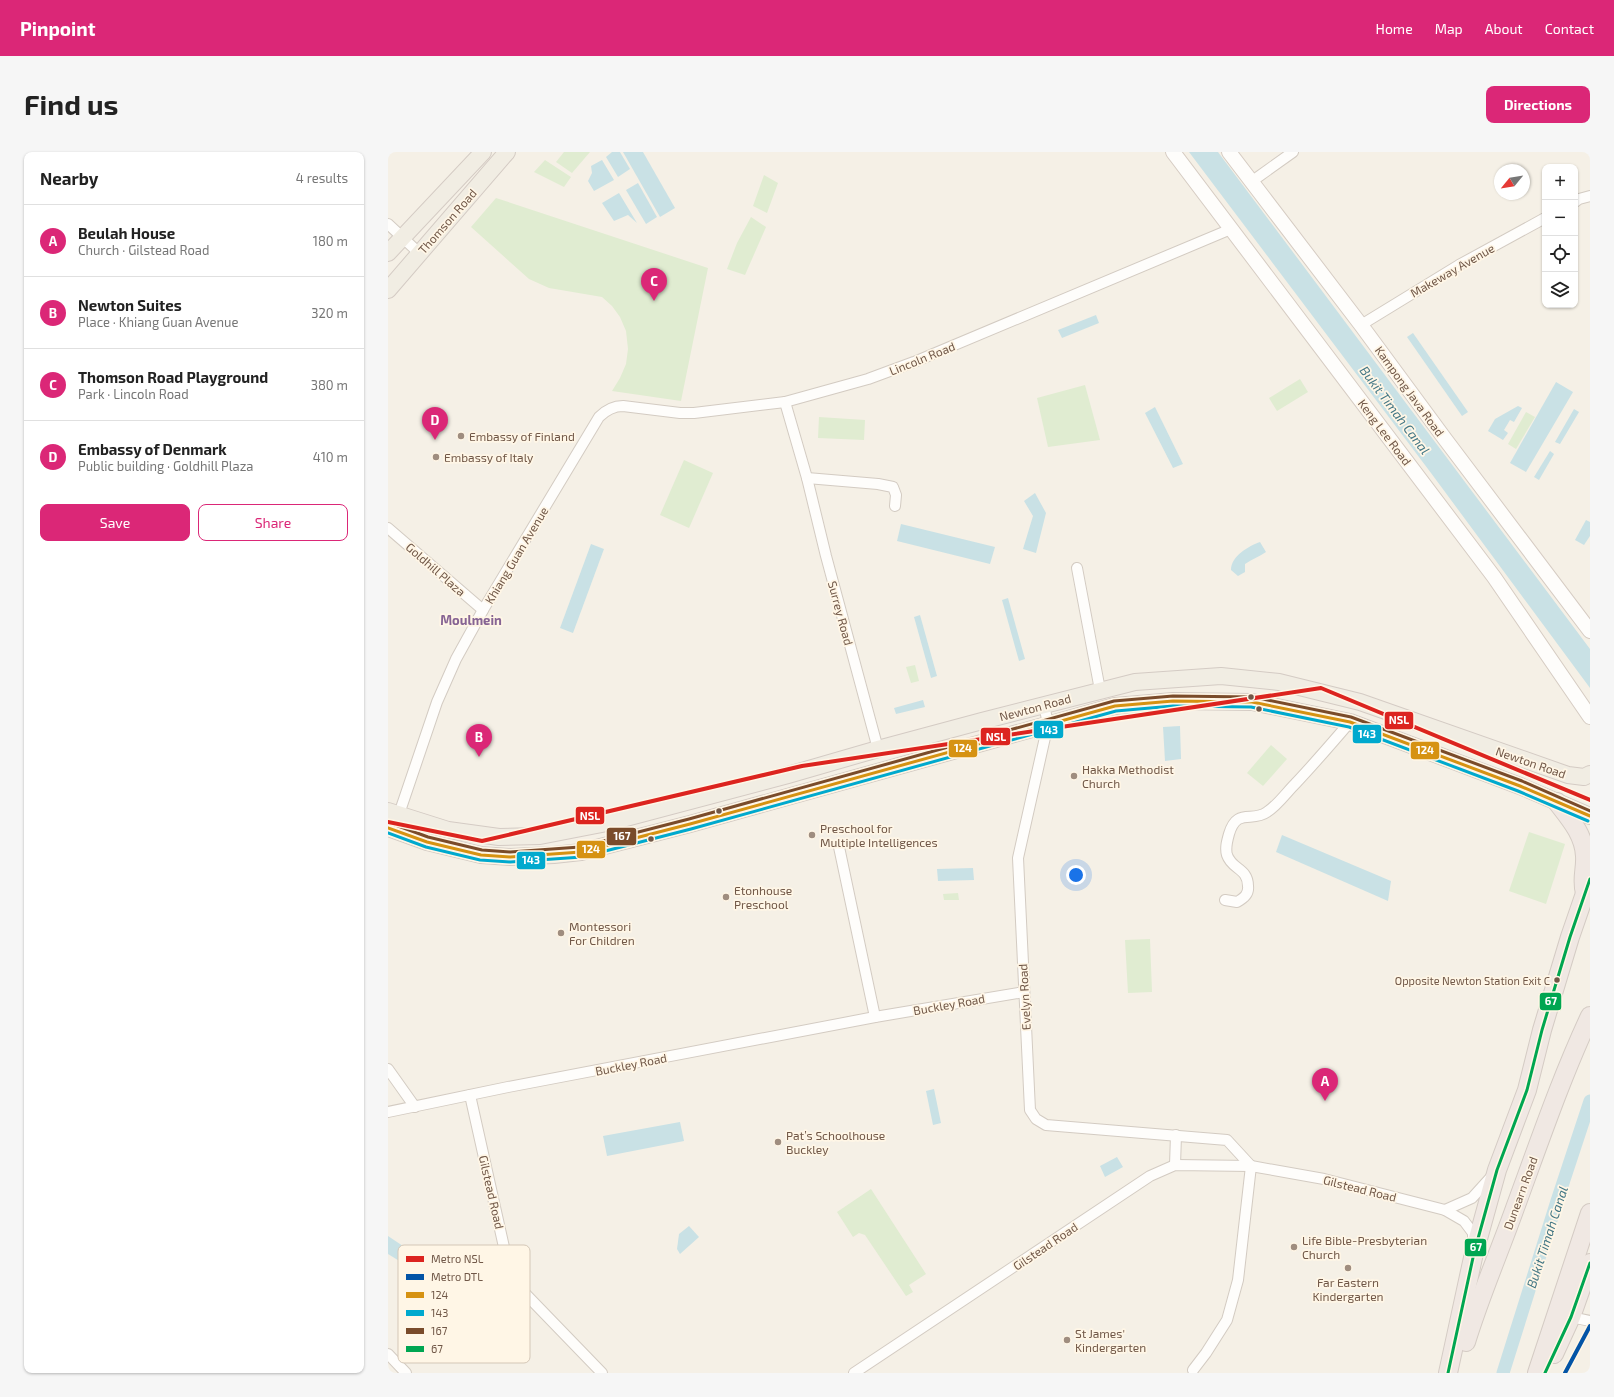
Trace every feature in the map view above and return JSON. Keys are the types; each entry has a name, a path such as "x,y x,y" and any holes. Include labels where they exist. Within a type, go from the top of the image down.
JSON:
{"highway":[{"path":"1448,1373 1474,1253 1497,1170 1527,1090 1542,1030 1570,937 1588,886 1583,883 1585,856 1583,841 1576,828 1557,802"},
{"name":"Dunearn Road","path":"1456,1373 1473,1318 1515,1208 1544,1126 1571,1056 1590,1016"},
{"path":"1546,1373 1590,1213"},
{"path":"1537,1373 1563,1315 1590,1263"}],"main road":[{"name":"Thomson Road","path":"388,253 483,152"},
{"name":"Thomson Road","path":"388,290 507,152"},
{"name":"Newton Road","path":"393,813 448,830 499,837 540,836 607,823 788,776 982,720 1100,690 1135,682 1218,677 1279,682 1360,702 1568,775 1584,777 1590,774"},
{"name":"Newton Road","path":"392,832 481,855 510,857 581,852 671,829 1115,706 1173,701 1252,702 1350,722 1405,744 1462,763 1590,816"},
{"path":"982,720 991,725 993,731 992,736 986,741"}],"street":[{"name":"Keng Lee Road","path":"1174,152 1231,230 1494,577 1590,717"},
{"name":"Kampong Java Road","path":"1229,152 1361,325 1590,631"},
{"path":"1251,182 1293,152"},
{"path":"1578,201 1590,196"},
{"name":"Makeway Avenue","path":"1361,325 1459,265 1542,220"},
{"path":"388,224 419,253"},
{"name":"Lincoln Road","path":"599,417 604,412 616,406 680,413 694,413 785,402 868,379 914,362 1231,230"},
{"name":"Surrey Road","path":"785,402 807,478 826,556 878,749"},
{"name":"Khiang Guan Avenue","path":"392,832 393,813 437,702 456,659 483,610 599,417"},
{"path":"807,478 878,484 892,487 896,495 895,506"},
{"name":"Goldhill Plaza","path":"388,528 483,610"},
{"path":"1077,568 1100,690"},
{"name":"Evelyn Road","path":"1044,704 1048,724 1018,858 1030,1110 1036,1120 1046,1125 1176,1135"},
{"path":"1225,900 1237,902 1245,897 1248,889 1248,879 1244,873 1231,863 1227,856 1226,849 1233,823 1242,817 1260,816 1274,807 1350,722"},
{"path":"839,847 875,1017"},
{"name":"Buckley Road","path":"388,1112 875,1017 1024,992"},
{"path":"388,1069 415,1106"},
{"name":"Gilstead Road","path":"470,1095 505,1245"},
{"path":"1175,1164 1176,1135 1227,1140 1251,1166 1238,1280 1227,1320 1193,1370"},
{"name":"Gilstead Road","path":"854,1373 1150,1176 1175,1164 1251,1166 1324,1179 1445,1210 1464,1221 1472,1233 1474,1253"},
{"path":"1445,1210 1472,1198 1497,1170"},
{"name":"Gilstead Road","path":"530,1299 602,1373"},
{"path":"1563,1315 1590,1321"},
{"path":"388,1354 406,1373"}],"green space":[{"path":"564,152 590,152 572,173 556,162"},
{"path":"545,160 571,177 564,187 534,172"},
{"path":"764,175 778,183 767,213 753,206"},
{"path":"496,198 708,268 681,401 612,391 626,364 628,349 626,331 620,317 612,306 602,297 549,288 529,279 471,227"},
{"path":"751,217 766,227 745,275 727,269 737,243"},
{"path":"1300,379 1308,392 1277,411 1269,398"},
{"path":"1085,385 1100,440 1048,447 1037,398"},
{"path":"1526,412 1535,417 1516,449 1508,444"},
{"path":"819,417 865,420 864,440 818,438"},
{"path":"684,460 713,473 689,528 660,515"},
{"path":"915,665 919,681 911,683 906,667"},
{"path":"1271,745 1287,759 1263,786 1247,773"},
{"path":"1529,832 1565,844 1546,904 1509,891"},
{"path":"958,893 959,900 944,900 943,894"},
{"path":"1150,939 1152,992 1128,993 1125,940"},
{"path":"871,1189 926,1274 909,1285 913,1292 906,1296 865,1235 859,1233 853,1237 837,1212"}],"water":[{"path":"612,152 620,152 630,169 618,177 606,157"},
{"path":"623,152 643,152 675,208 660,217"},
{"path":"1189,152 1218,152 1590,649 1590,688 1431,473"},
{"path":"602,160 614,180 594,191 588,181 592,173 591,166"},
{"path":"638,183 657,217 646,224 626,190"},
{"path":"619,193 637,223 628,215 614,221 602,203"},
{"path":"1096,315 1099,323 1062,338 1058,330"},
{"path":"1413,333 1468,412 1462,416 1407,337"},
{"path":"1556,382 1573,392 1526,472 1510,463"},
{"path":"1518,406 1522,408 1514,422 1510,420 1504,430 1508,433 1503,440 1488,431 1495,419"},
{"path":"1155,407 1183,464 1173,468 1145,413"},
{"path":"1574,409 1579,412 1560,444 1555,442"},
{"path":"1550,451 1554,454 1539,480 1534,477"},
{"path":"1035,493 1046,513 1036,553 1023,549 1033,516 1024,501"},
{"path":"1586,520 1590,522 1590,536 1584,545 1575,540"},
{"path":"901,524 995,547 990,564 897,541"},
{"path":"1260,542 1266,552 1245,564 1245,572 1238,576 1231,570 1234,560 1241,552"},
{"path":"591,544 604,549 573,633 560,628"},
{"path":"1008,598 1025,659 1019,661 1002,600"},
{"path":"920,615 937,676 931,678 914,617"},
{"path":"923,700 925,707 896,714 894,708"},
{"path":"1180,726 1181,759 1165,761 1163,727"},
{"path":"1282,835 1391,881 1388,901 1276,852"},
{"path":"973,868 974,880 938,881 937,869"},
{"path":"934,1089 941,1123 933,1125 926,1091"},
{"path":"680,1122 684,1141 607,1156 603,1136"},
{"path":"1117,1157 1123,1167 1105,1177 1100,1166"},
{"path":"689,1226 699,1237 680,1254 677,1249 679,1234"},
{"path":"388,1236 402,1245 398,1245 398,1260 388,1254"}],"waterway":[{"name":"Bukit Timah Canal","path":"1503,1373 1590,1101"}],"metro line":[{"name":"NSL","path":"388,822 482,841 802,766 1321,688 1590,800"},
{"name":"DTL","path":"1565,1373 1590,1326"}],"transit line":[{"name":"167","path":"390,823 428,837 482,850 510,852 580,847 689,819 1114,701 1173,696 1253,697 1351,717 1522,781 1590,811"},
{"name":"124","path":"388,828 427,842 481,855 510,857 581,852 690,824 1115,706 1173,701 1252,702 1350,722 1520,786 1590,816"},
{"name":"143","path":"388,833 426,847 480,860 510,862 582,857 691,829 1116,711 1173,706 1251,707 1349,727 1518,791 1588,821"},
{"name":"67","path":"1448,1373 1474,1253 1497,1170 1527,1090 1542,1030 1570,937 1590,879"},
{"name":"67","path":"1545,1373 1571,1317 1590,1263"}],"place":[{"name":"Thomson Road Playground","path":"654,301"},
{"name":"Embassy of Finland","path":"461,436"},
{"name":"Embassy of Denmark","path":"435,440"},
{"name":"Embassy of Italy","path":"436,457"},
{"name":"Newton Suites","path":"479,757"},
{"name":"Hakka Methodist Church","path":"1074,776"},
{"name":"Preschool for Multiple Intelligences","path":"812,835"},
{"name":"Etonhouse Preschool","path":"726,897"},
{"name":"Montessori For Children","path":"561,933"},
{"name":"Opposite Newton Station Exit C","path":"1557,980"},
{"name":"Beulah House","path":"1325,1101"},
{"name":"Pat’s Schoolhouse Buckley","path":"778,1142"},
{"name":"Life Bible-Presbyterian Church","path":"1294,1247"},
{"name":"Far Eastern Kindergarten","path":"1348,1268"},
{"name":"St James' Kindergarten","path":"1067,1340"}],"district":[{"name":"Moulmein","path":"471,620"}]}
